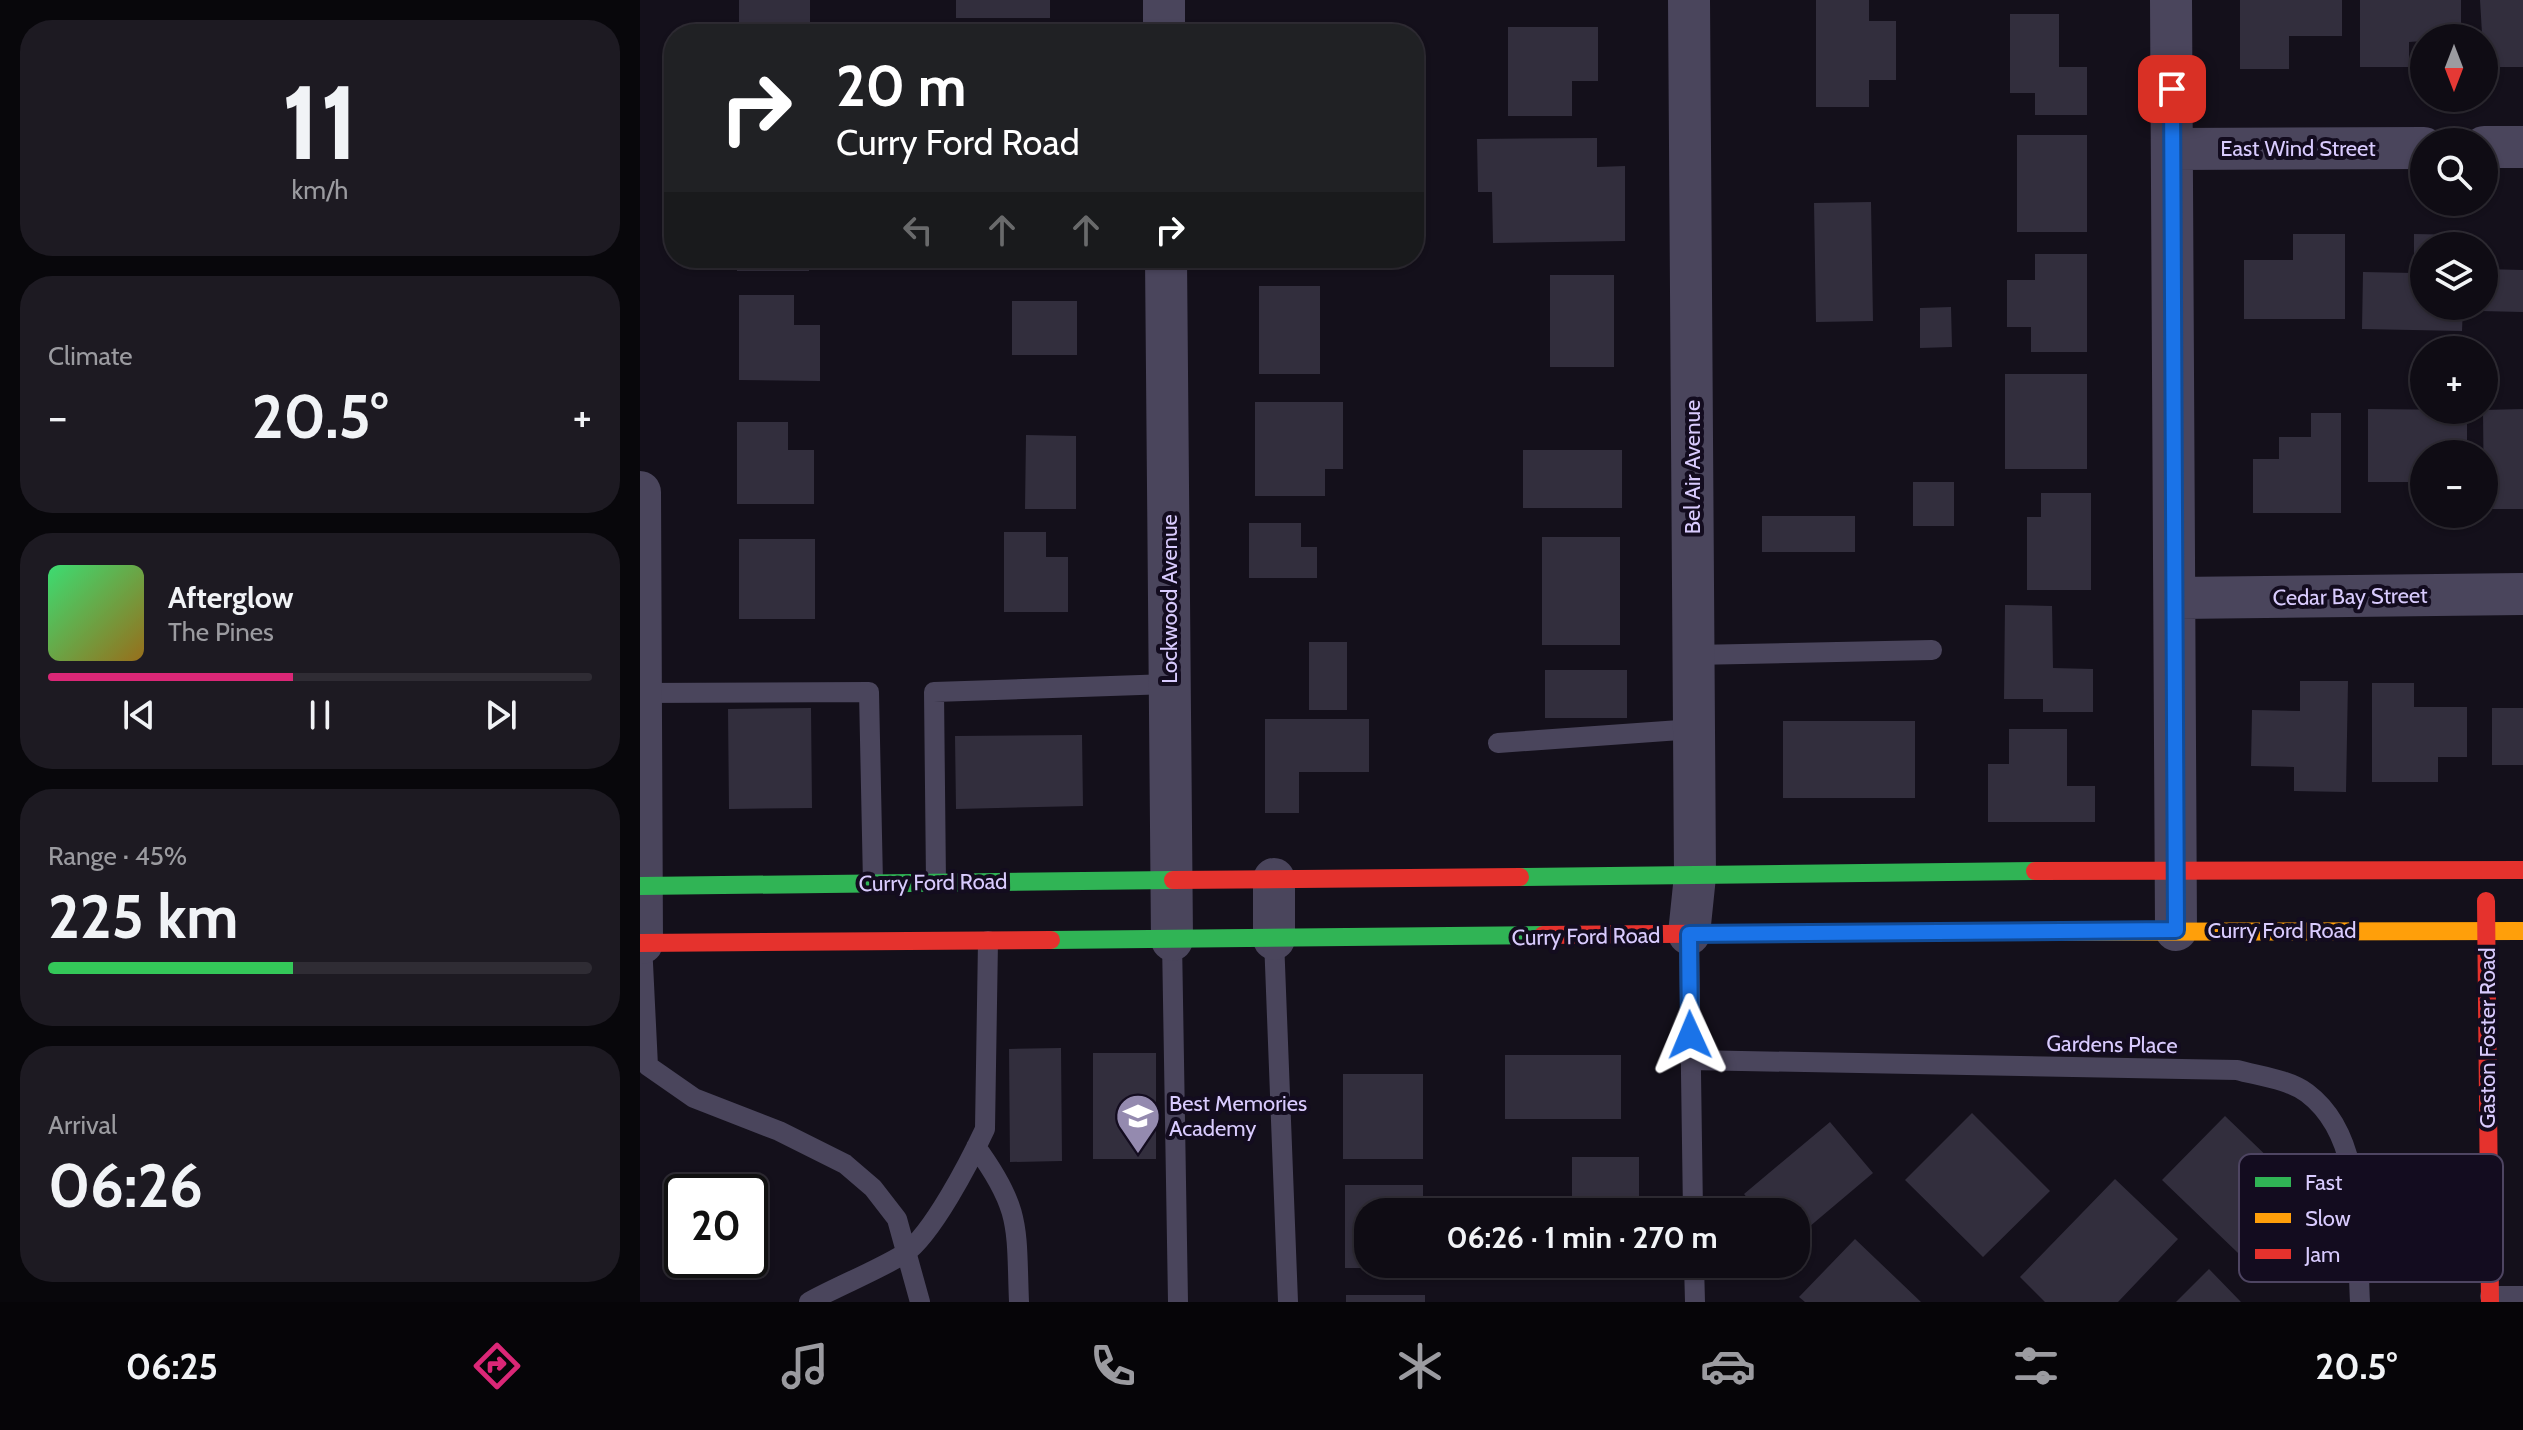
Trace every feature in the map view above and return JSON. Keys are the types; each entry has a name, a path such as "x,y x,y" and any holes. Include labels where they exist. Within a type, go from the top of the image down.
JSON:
{"main road":[{"name":"Curry Ford Road","path":"641,886 2175,870 2523,870"},
{"name":"Gaston Foster Road","path":"2486,871 2488,1154"},
{"name":"Curry Ford Road","path":"641,943 2176,930 2523,931"}],"street":[{"path":"1164,0 1164,24"},
{"name":"Bel Air Avenue","path":"1689,0 1695,876 1689,934"},
{"path":"2171,0 2177,598 2176,930"},
{"path":"2498,147 2523,147"},
{"name":"East Wind Street","path":"2172,149 2410,148"},
{"name":"Lockwood Avenue","path":"1166,268 1172,940"},
{"path":"640,492 641,943"},
{"name":"Cedar Bay Street","path":"2177,598 2523,594"},
{"path":"1274,879 1274,939"}],"lane":[{"path":"1693,655 1932,650"},
{"path":"936,882 934,692 1169,684"},
{"path":"640,693 869,692 873,883"},
{"path":"1498,743 1694,729"},
{"path":"1689,934 1693,1198"},
{"path":"1274,939 1288,1302"},
{"path":"1172,940 1178,1302"},
{"path":"809,1302 907,1252 952,1194 985,1129 988,941"},
{"path":"641,943 644,1069 694,1098 779,1131 845,1164 873,1188 897,1219 920,1302"},
{"name":"Gardens Place","path":"1690,1060 2237,1070 2275,1079 2305,1092 2326,1112 2346,1154"},
{"path":"976,1147 1002,1182 1015,1215 1019,1302"},
{"path":"1694,1278 1695,1302"},
{"name":"Gardens Place","path":"2359,1282 2360,1302"},
{"path":"2490,1299 2523,1296"}],"building":[{"path":"739,0 810,0 810,24 739,24"},
{"path":"956,0 1050,0 1050,18 956,18"},
{"path":"1816,0 1869,0 1869,21 1896,21 1896,80 1869,80 1869,107 1816,107"},
{"path":"2240,0 2342,0 2342,36 2289,36 2289,69 2240,69"},
{"path":"2360,0 2461,0 2461,24 2410,24 2409,67 2360,67"},
{"path":"2480,0 2523,0 2523,67 2498,67 2498,24 2481,24"},
{"path":"2010,14 2059,14 2059,67 2087,67 2087,115 2035,115 2035,93 2010,93"},
{"path":"1508,27 1598,27 1598,81 1572,81 1572,116 1508,116"},
{"path":"2017,135 2087,135 2087,232 2017,232"},
{"path":"1597,138 1597,167 1625,166 1625,241 1493,243 1492,192 1478,192 1477,139"},
{"path":"1871,202 1873,321 1816,322 1814,203"},
{"path":"2293,234 2345,234 2345,319 2244,319 2244,260 2293,260"},
{"path":"2035,254 2087,254 2087,352 2031,352 2031,327 2007,327 2007,280 2035,280"},
{"path":"737,268 809,268 809,271 737,271"},
{"path":"2498,269 2523,270 2523,312 2498,311"},
{"path":"2363,272 2410,273 2410,320 2462,320 2462,331 2362,329"},
{"path":"1550,275 1614,275 1614,367 1550,367"},
{"path":"1259,286 1320,286 1320,374 1259,374"},
{"path":"739,295 794,295 794,325 820,325 820,381 739,380"},
{"path":"1012,301 1077,301 1077,355 1012,355"},
{"path":"1951,307 1952,347 1920,348 1920,308"},
{"path":"2005,374 2087,374 2087,469 2005,469"},
{"path":"1255,402 1343,402 1343,469 1325,469 1325,496 1255,496"},
{"path":"2368,409 2410,409 2410,424 2467,424 2467,440 2410,440 2410,482 2368,482"},
{"path":"2523,409 2523,509 2498,509 2498,440 2483,440 2483,424 2498,424 2498,410"},
{"path":"2311,413 2341,413 2341,513 2253,513 2253,459 2279,459 2279,437 2311,437"},
{"path":"737,422 788,422 788,450 814,450 814,504 737,504"},
{"path":"1026,435 1076,436 1076,509 1025,509"},
{"path":"1523,450 1622,450 1622,508 1523,508"},
{"path":"1913,482 1954,482 1954,526 1913,526"},
{"path":"2041,493 2091,493 2091,590 2027,590 2027,517 2041,517"},
{"path":"1762,516 1855,516 1855,552 1762,552"},
{"path":"1249,523 1301,523 1301,547 1317,547 1317,578 1249,578"},
{"path":"1004,532 1046,532 1046,557 1068,557 1068,612 1004,612"},
{"path":"1542,537 1620,537 1620,645 1542,645"},
{"path":"739,539 815,539 815,619 739,619"},
{"path":"2005,605 2052,606 2053,668 2093,669 2093,712 2043,712 2043,699 2004,699"},
{"path":"1309,642 1347,642 1347,710 1309,710"},
{"path":"1545,670 1627,670 1627,718 1545,718"},
{"path":"2300,681 2348,681 2346,792 2294,791 2294,767 2251,766 2252,710 2300,711"},
{"path":"2372,683 2414,683 2414,707 2467,707 2467,757 2438,757 2438,782 2372,782"},
{"path":"811,708 812,808 729,809 728,709"},
{"path":"2492,708 2523,708 2523,765 2492,765"},
{"path":"1265,719 1369,719 1369,772 1299,772 1299,813 1265,813"},
{"path":"1783,721 1915,721 1915,798 1783,798"},
{"path":"2009,729 2067,729 2067,786 2095,786 2095,822 1988,822 1988,764 2009,764"},
{"path":"1082,735 1083,806 956,809 955,736"},
{"path":"1061,1048 1062,1161 1010,1162 1009,1049"},
{"path":"1093,1053 1156,1053 1156,1159 1093,1159"},
{"path":"1505,1055 1621,1055 1621,1119 1505,1119"},
{"path":"1343,1074 1423,1074 1423,1159 1343,1159"},
{"path":"1972,1113 2050,1191 1983,1257 1905,1180"},
{"path":"2225,1116 2265,1154 2239,1154 2239,1254 2162,1180"},
{"path":"1830,1122 1873,1173 1810,1226 1810,1198 1747,1198 1744,1194"},
{"path":"1572,1157 1639,1157 1639,1198 1572,1198"},
{"path":"2115,1179 2178,1239 2118,1302 2045,1302 2020,1277"},
{"path":"1345,1185 1423,1185 1423,1198 1354,1198 1354,1268 1345,1268"},
{"path":"1855,1239 1921,1302 1805,1302 1799,1297"},
{"path":"2209,1269 2241,1302 2176,1302"},
{"path":"1346,1295 1425,1295 1425,1302 1346,1302"}],"traffic: fast":[{"path":"1520,877 2035,871"},
{"path":"640,886 1173,880"},
{"path":"1051,940 1543,935"}],"traffic: slow":[{"path":"1899,932 2523,931"}],"traffic: jam":[{"path":"2035,871 2523,870"},
{"path":"1173,880 1520,877"},
{"path":"2486,901 2489,1154"},
{"path":"1543,935 1899,932"},
{"path":"640,943 1051,940"},
{"path":"2490,1282 2490,1302"}],"place":[{"name":"Best Memories Academy","path":"1138,1155"}],"route":[{"path":"1690,1035 1689,934 2176,930 2177,598 2172,89"}]}
